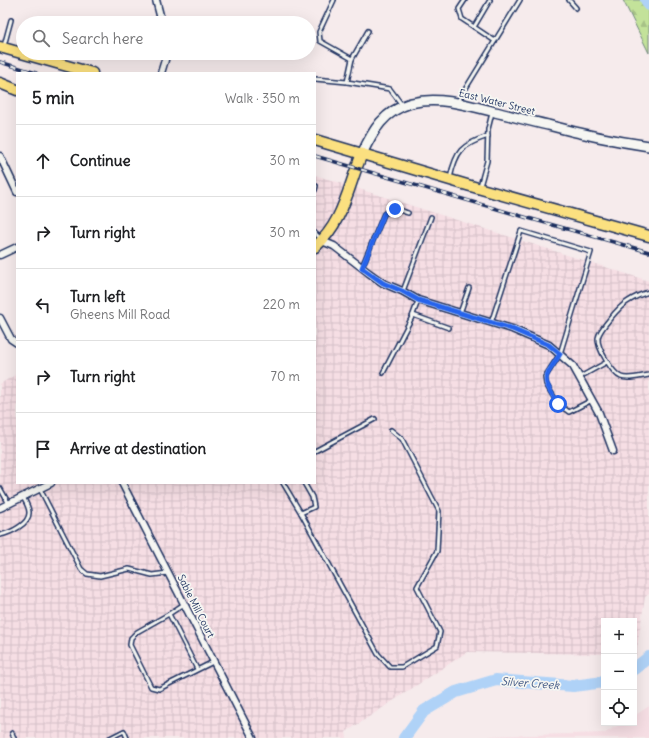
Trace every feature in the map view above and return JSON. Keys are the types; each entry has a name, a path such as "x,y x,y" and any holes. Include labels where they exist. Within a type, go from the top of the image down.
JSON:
{"main road":[{"path":"2,47 16,50"},
{"path":"55,60 89,72"},
{"path":"0,83 16,90"},
{"path":"316,140 479,189 649,236"},
{"path":"317,240 331,230 342,209 362,154"}],"street":[{"path":"156,0 160,16"},
{"path":"161,72 165,60"},
{"name":"East Water Street","path":"362,154 372,133 382,120 397,109 423,101 457,102 587,135 649,146"},
{"path":"0,156 16,190"},
{"path":"317,240 334,246 383,283 403,291 418,300 512,329 549,345 573,366 599,413 612,451"},
{"path":"0,255 16,247"},
{"path":"0,318 11,339 16,342"},
{"path":"0,508 49,484"},
{"name":"Sable Mill Court","path":"123,484 253,738"}],"lane":[{"path":"334,0 319,32 320,41 352,59"},
{"path":"465,0 460,9 462,19 495,41"},
{"path":"474,27 490,0"},
{"path":"457,102 520,0"},
{"path":"569,0 576,8"},
{"path":"2,47 11,20"},
{"path":"347,82 352,59 368,31"},
{"path":"316,80 347,82 390,89 404,106"},
{"path":"479,189 487,161 488,128 493,111"},
{"path":"450,180 454,161 461,149 474,141 488,136"},
{"path":"362,268 384,214 389,210 395,209 408,213"},
{"path":"403,291 431,217"},
{"path":"491,323 521,231 591,252 560,354 545,377 546,384 558,404 570,412 592,400"},
{"path":"460,313 469,288"},
{"path":"649,292 625,303 601,330 598,338 607,362 620,377 628,378 649,375"},
{"path":"383,373 413,315 418,300"},
{"path":"413,315 449,328"},
{"path":"580,378 607,362"},
{"path":"316,450 376,420"},
{"path":"284,484 378,654 390,667 402,667 437,646 440,632 417,587 437,551 439,511 402,439 391,430"},
{"path":"301,513 314,507 312,497 305,484"},
{"path":"0,488 8,504"},
{"path":"40,489 81,570 87,574 100,576 129,569 152,575 168,573"},
{"path":"0,535 22,525 28,518 29,511 23,497"},
{"path":"184,604 137,632 131,638 130,645 151,687 159,689 197,669 214,662"},
{"path":"169,614 197,669"},
{"path":"110,738 124,731 127,738"},
{"path":"12,733 14,738"}],"shaded area":[{"path":"316,175 649,281 649,594 645,597 637,649 637,618 601,618 601,654 467,652 346,732 347,738 0,738 0,384 16,375 16,484 316,484"},
{"path":"649,706 649,738 490,738 490,736 605,733 617,726 637,726 637,714"}],"green space":[{"path":"623,0 649,0 649,53"}],"waterway":[{"name":"Silver Creek","path":"646,0 649,5"},
{"name":"Silver Creek","path":"637,667 649,657"},
{"name":"Silver Creek","path":"404,738 424,711 456,692 496,680 573,686 601,682"}],"railway":[{"path":"0,62 33,72"},
{"path":"316,156 649,252"}],"route":[{"path":"395,209 389,210 384,214 372,247 362,268 383,283 418,300 512,329 549,345 560,354 545,377 546,384 558,404"}]}
